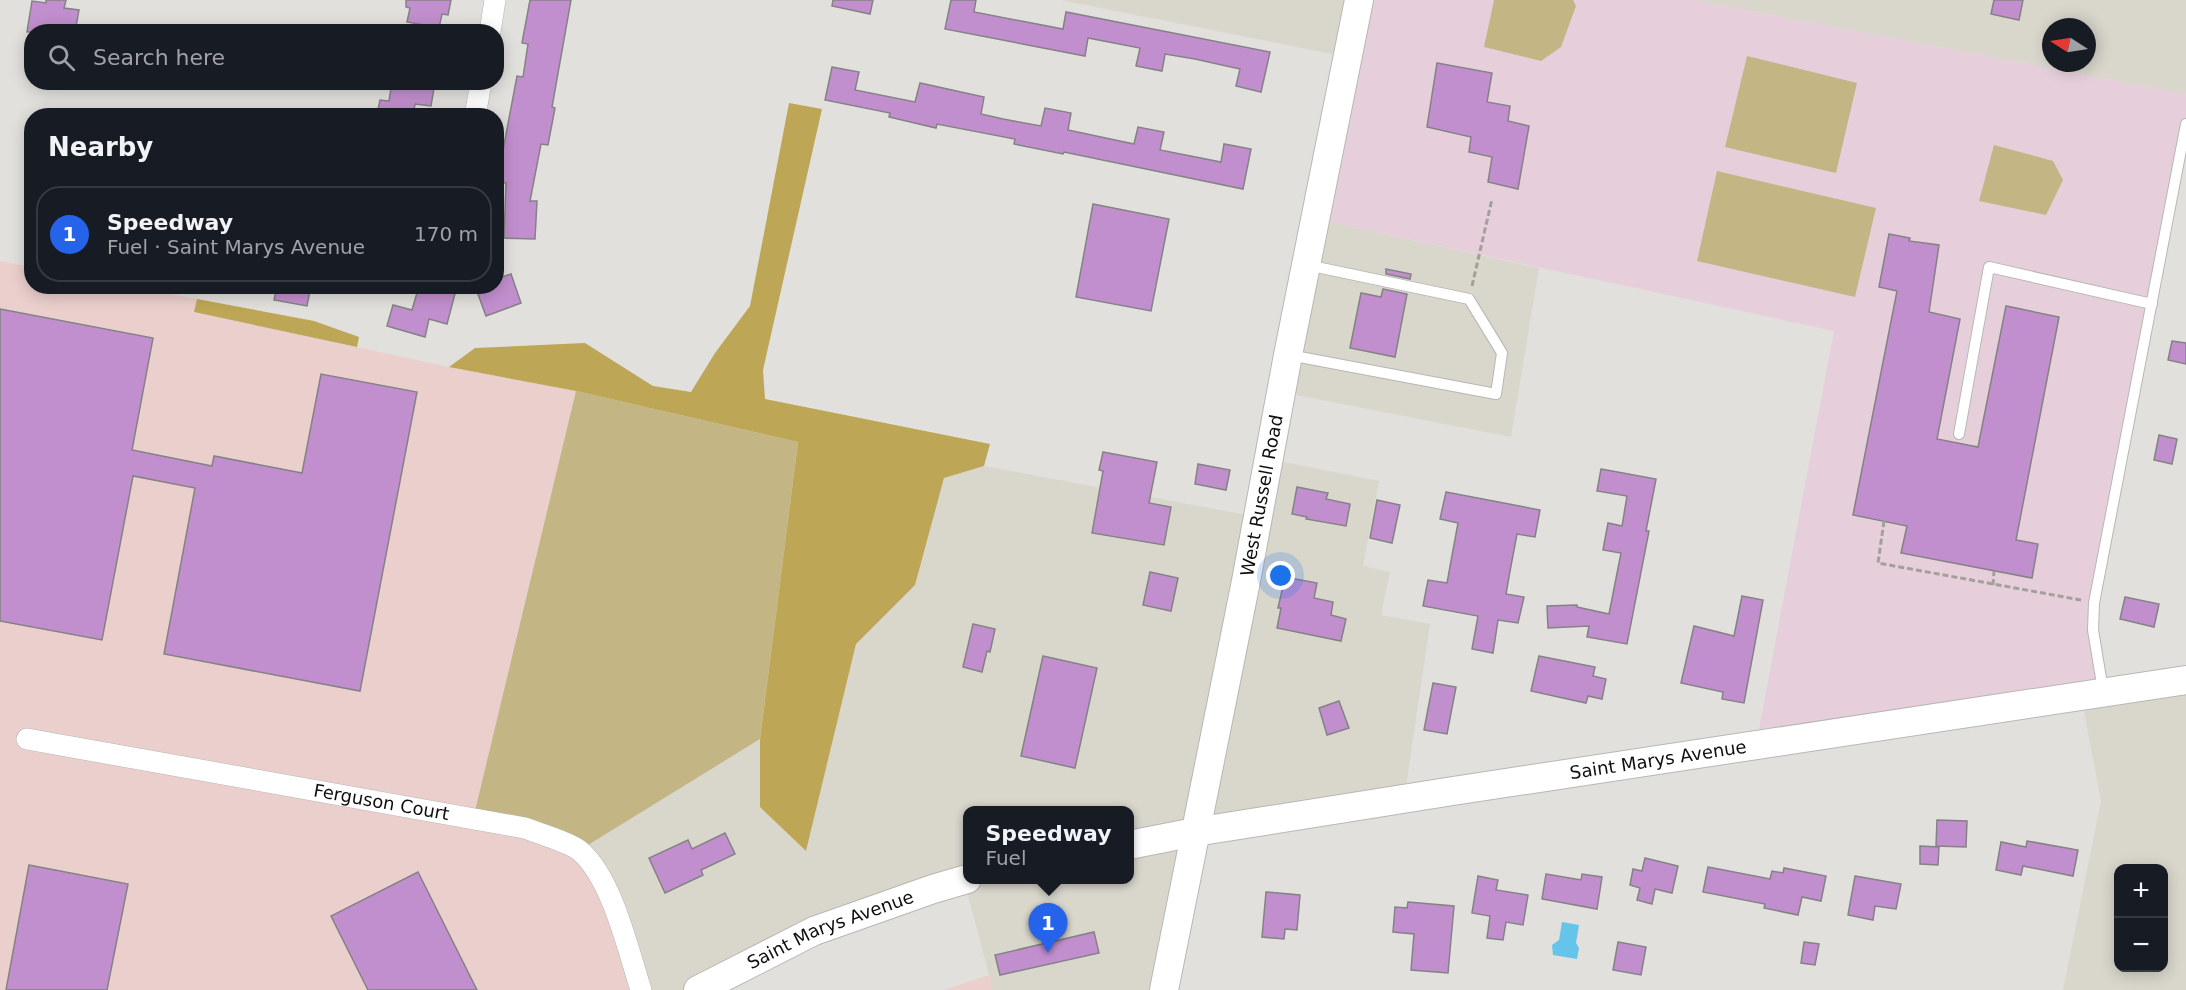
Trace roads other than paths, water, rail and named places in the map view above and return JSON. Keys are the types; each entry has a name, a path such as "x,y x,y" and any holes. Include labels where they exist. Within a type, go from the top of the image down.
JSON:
{"main road":[{"name":"West Russell Road","path":"1164,990 1359,0"},
{"name":"Saint Marys Avenue","path":"1134,843 2186,680"},
{"name":"Saint Marys Avenue","path":"698,990 814,930 963,880"}],"street":[{"path":"491,24 495,0"},
{"path":"476,108 480,90"},
{"name":"Ferguson Court","path":"27,739 525,828 580,850 602,879 615,909 641,990"}],"lane":[{"path":"2104,691 2093,630 2094,603 2186,124"},
{"path":"1288,354 1496,394 1503,353 1469,299 1306,265"},
{"path":"1959,434 1989,267 2152,304"}],"water":[{"path":"1562,922 1579,925 1576,943 1579,948 1577,959 1553,955 1552,945 1559,940"}],"place":[{"name":"Speedway","path":"1048,953"}]}
